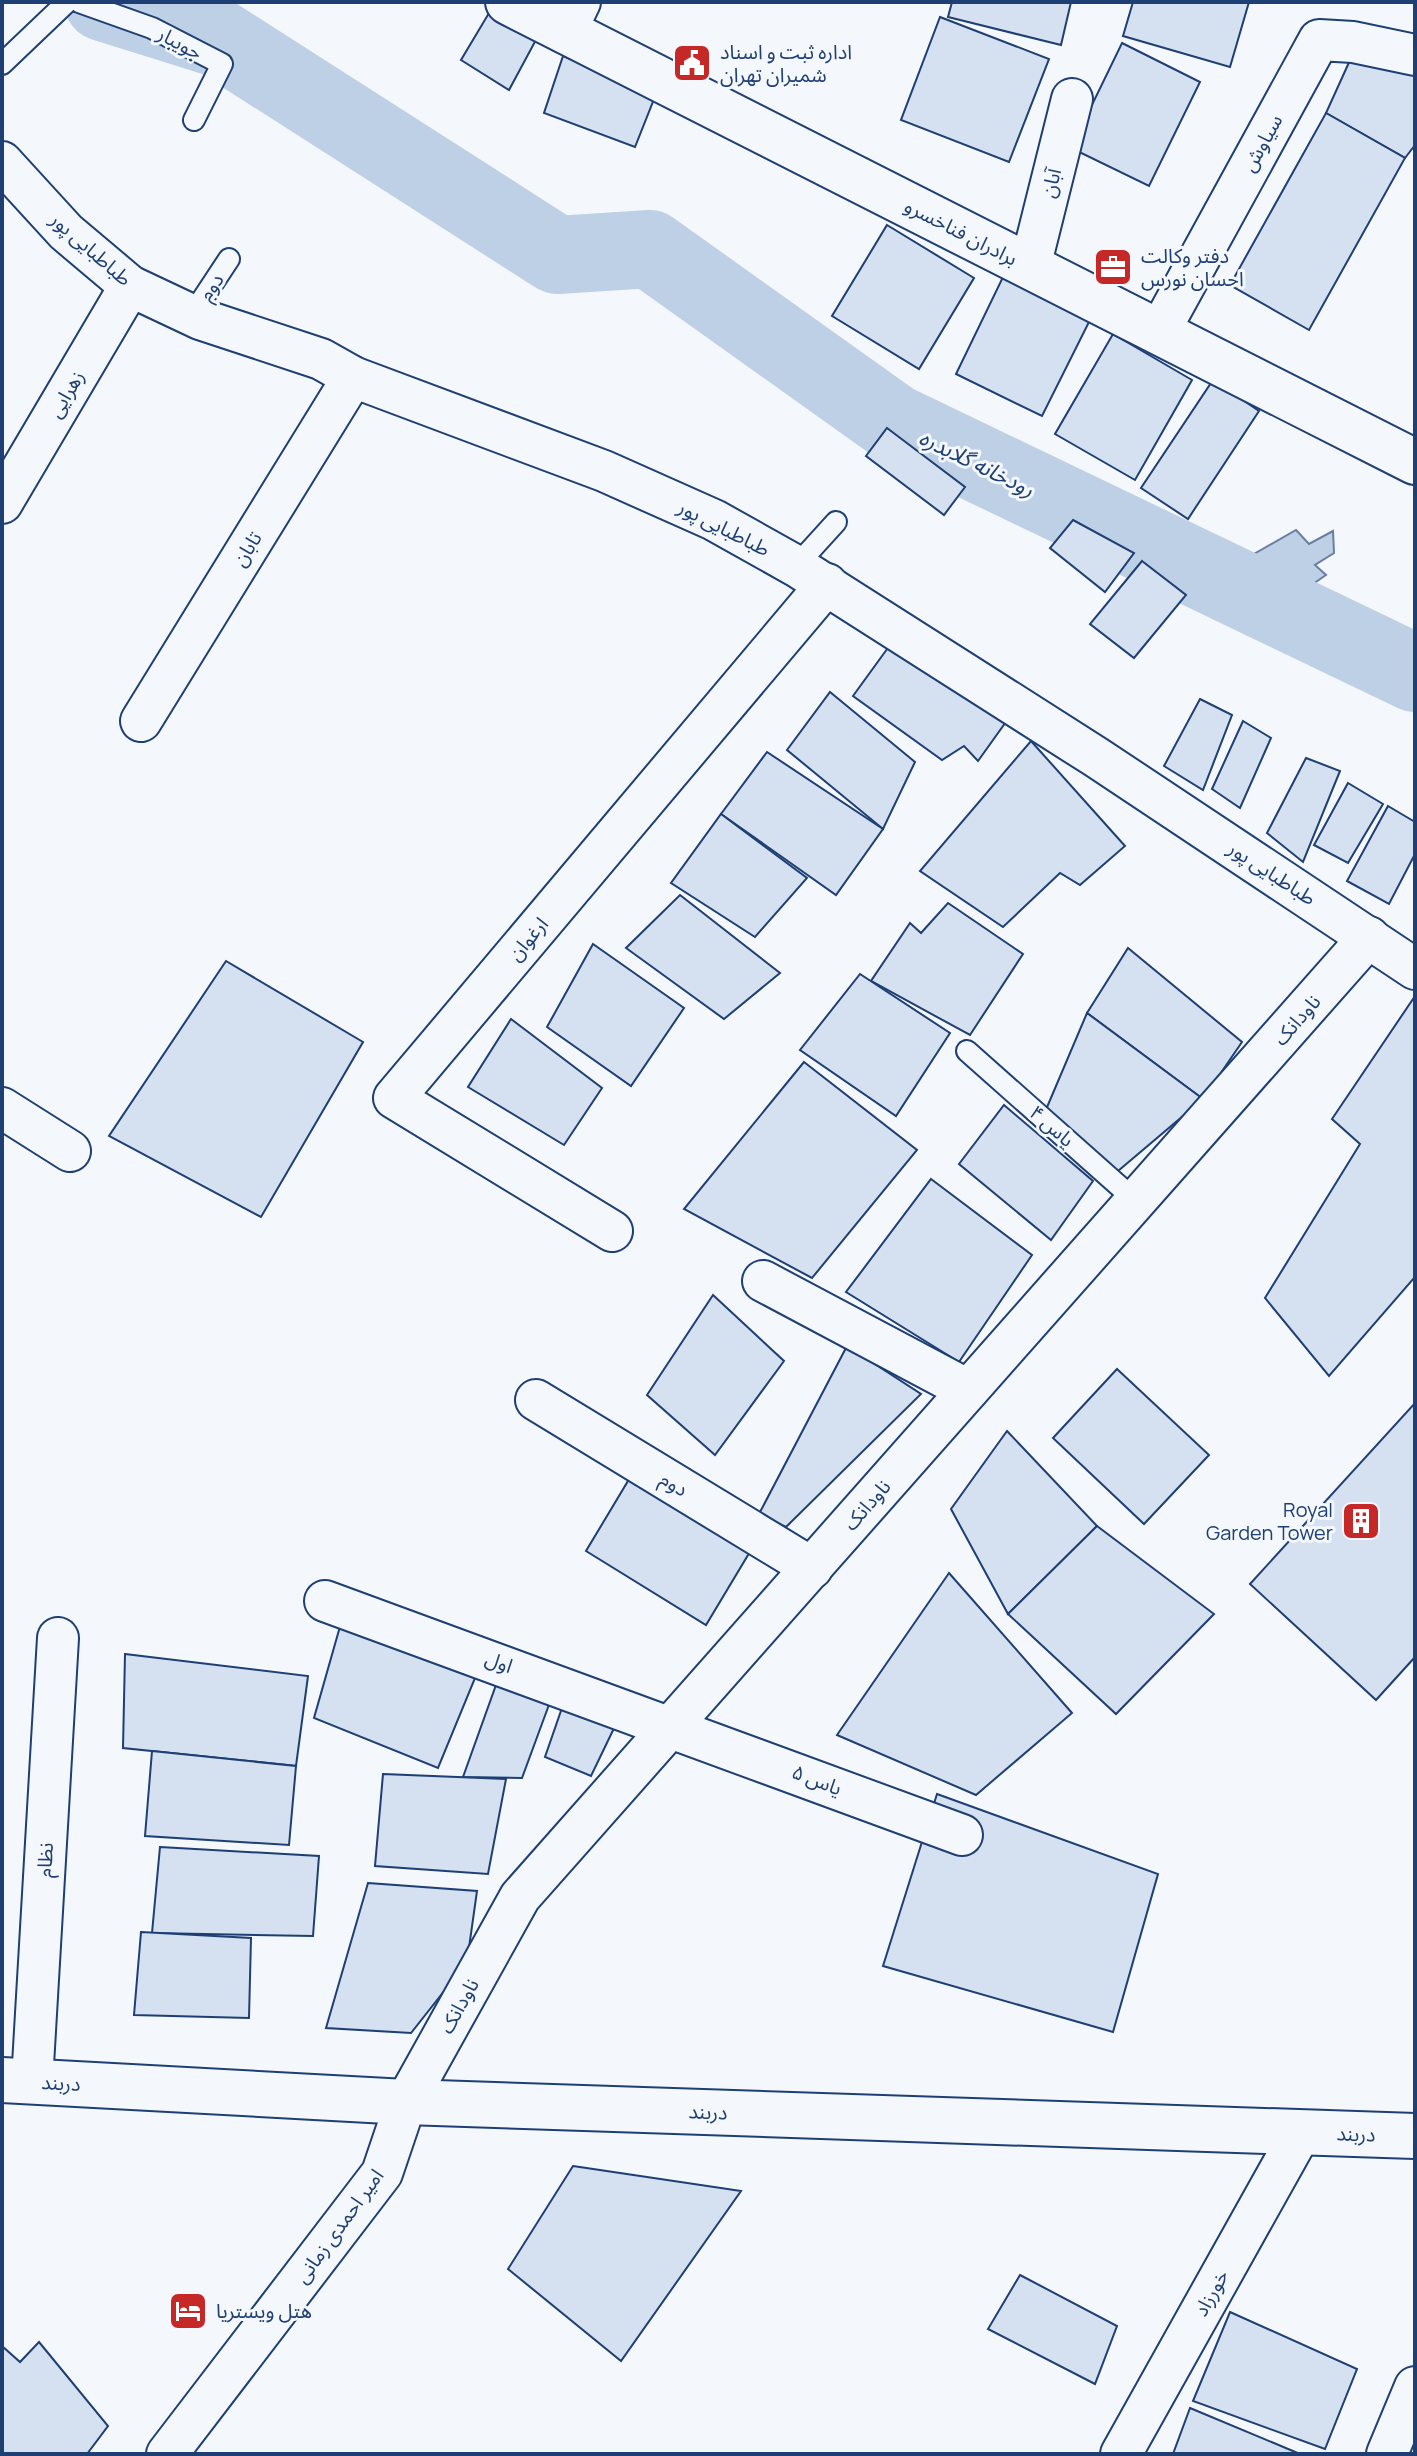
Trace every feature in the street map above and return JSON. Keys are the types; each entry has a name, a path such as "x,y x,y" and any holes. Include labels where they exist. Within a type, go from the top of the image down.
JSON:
{"main road":[{"name":"برادران فناخسرو","path":"508,2 573,17 1030,267 1415,462"},
{"name":"دربند","path":"17,2081 406,2102 1415,2136"}],"street":[{"name":"سیاوش","path":"1159,332 1319,40 1353,42 1415,55"},
{"name":"آبان","path":"1030,267 1072,99"},
{"name":"طباطبایی پور","path":"10,187 130,286 192,315 321,359 353,377 604,471 714,520 812,575 1415,969"},
{"name":"زهرایی","path":"2,503 130,286"},
{"name":"تابان","path":"141,721 353,377"},
{"name":"ارغوان","path":"612,1231 394,1098 812,575"},
{"name":"ناودانک","path":"406,2102 520,1897 1369,937"},
{"path":"2,1108 70,1151"},
{"path":"763,1281 968,1390"},
{"name":"دوم","path":"536,1400 812,1568"},
{"name":"اول","path":"325,1601 672,1725"},
{"name":"نظام","path":"17,2081 58,1638"},
{"name":"یاس ۵","path":"672,1725 962,1835"},
{"name":"امیر احمدی زمانی","path":"167,2454 382,2173 406,2102"},
{"name":"خورزاد","path":"1121,2454 1301,2132"},
{"path":"1387,2454 1415,2387"}],"lane":[{"path":"2,64 67,2"},
{"name":"جویبار","path":"79,2 152,28 222,64 194,120"},
{"name":"دوم","path":"192,315 229,259"},
{"path":"812,575 836,522"},
{"name":"یاس ۴","path":"967,1051 1136,1201"}],"water":[{"path":"1296,530 1309,544 1333,531 1334,553 1315,565 1326,575 1303,591 1247,558"}],"building":[{"path":"952,2 1071,2 1061,45 948,17"},
{"path":"1133,2 1249,2 1230,67 1123,36"},
{"path":"489,13 537,38 509,90 461,60"},
{"path":"940,17 1049,59 1009,162 901,120"},
{"path":"1122,43 1200,82 1149,186 1071,148"},
{"path":"1356,47 1415,60 1415,145 1405,158 1326,113"},
{"path":"563,56 656,94 635,147 544,113"},
{"path":"1326,113 1405,158 1309,330 1230,285"},
{"path":"887,225 974,278 919,369 832,316"},
{"path":"1003,277 1090,320 1042,416 956,374"},
{"path":"1113,334 1192,380 1135,480 1055,434"},
{"path":"1213,380 1259,411 1188,519 1141,488"},
{"path":"887,428 965,487 944,515 866,456"},
{"path":"1073,520 1134,553 1105,592 1050,548"},
{"path":"1142,561 1186,595 1134,658 1090,624"},
{"path":"890,645 1008,719 978,761 964,746 942,760 853,696"},
{"path":"830,692 915,762 883,829 787,750"},
{"path":"1200,699 1232,715 1203,790 1164,766"},
{"path":"1243,721 1271,738 1240,808 1212,789"},
{"path":"1031,741 1125,846 1080,885 1060,873 1003,927 920,871"},
{"path":"767,752 883,829 836,895 721,814"},
{"path":"1306,758 1340,771 1303,862 1267,833"},
{"path":"1348,783 1383,804 1348,863 1314,845"},
{"path":"1388,806 1415,822 1415,854 1389,904 1347,881"},
{"path":"721,814 807,878 755,937 671,883"},
{"path":"680,895 780,973 724,1019 626,948"},
{"path":"948,903 1023,954 970,1035 871,981 910,923 921,933"},
{"path":"593,944 684,1008 631,1086 547,1027"},
{"path":"1128,948 1242,1042 1203,1099 1087,1013"},
{"path":"226,961 363,1042 261,1217 109,1136"},
{"path":"860,974 950,1033 896,1116 800,1050"},
{"path":"1415,996 1415,1277 1329,1376 1265,1298 1360,1144 1332,1119"},
{"path":"1087,1013 1203,1099 1118,1171 1042,1119"},
{"path":"511,1019 602,1088 564,1145 468,1087"},
{"path":"804,1062 917,1150 812,1278 684,1209"},
{"path":"1004,1105 1093,1181 1051,1240 959,1164"},
{"path":"931,1179 1032,1255 959,1362 846,1292"},
{"path":"713,1295 784,1361 715,1455 647,1395"},
{"path":"847,1346 921,1394 786,1527 759,1514"},
{"path":"1117,1369 1209,1455 1144,1524 1053,1438"},
{"name":"Royal Garden Tower","path":"1415,1403 1415,1657 1376,1700 1250,1584"},
{"path":"1007,1431 1097,1526 1008,1614 951,1509"},
{"path":"631,1476 751,1550 706,1625 586,1551"},
{"path":"1097,1526 1214,1614 1116,1714 1008,1614"},
{"path":"949,1573 1072,1713 976,1795 837,1735"},
{"path":"341,1623 480,1666 438,1768 314,1718"},
{"path":"125,1654 308,1676 296,1766 123,1748"},
{"path":"496,1685 550,1702 522,1778 463,1777"},
{"path":"563,1705 617,1722 591,1776 545,1757"},
{"path":"152,1751 296,1766 289,1845 145,1836"},
{"path":"383,1774 506,1779 488,1874 375,1866"},
{"path":"937,1794 1158,1874 1113,2032 883,1966"},
{"path":"160,1847 319,1856 313,1936 152,1933"},
{"path":"368,1883 477,1891 467,1962 411,2033 326,2028"},
{"path":"141,1932 251,1938 249,2018 134,2015"},
{"path":"573,2166 741,2191 621,2361 508,2269"},
{"path":"1020,2275 1117,2326 1095,2384 988,2329"},
{"path":"1230,2312 1357,2369 1325,2449 1193,2401"},
{"path":"39,2342 108,2426 87,2454 2,2454 2,2346 20,2362"},
{"path":"1190,2408 1300,2454 1173,2454"}],"waterway":[{"name":"رودخانه گلابدره","path":"103,2 218,38 557,255 650,249 894,423 1415,673"}],"place":[{"name":"اداره ثبت و اسناد شمیران تهران","path":"692,63"},
{"name":"دفتر وکالت احسان نورس","path":"1113,267"},
{"name":"Royal Garden Tower","path":"1361,1521"},
{"name":"هتل ویستریا","path":"188,2311"}]}
